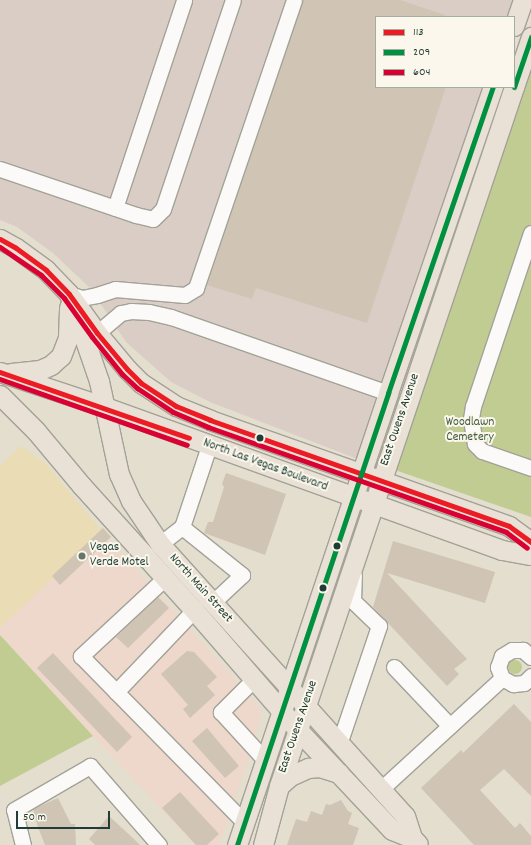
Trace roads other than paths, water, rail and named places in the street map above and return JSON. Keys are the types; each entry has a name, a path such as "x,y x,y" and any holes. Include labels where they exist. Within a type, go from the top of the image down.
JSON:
{"main road":[{"path":"515,22 520,1"},
{"name":"East Owens Avenue","path":"515,84 531,37"},
{"name":"East Owens Avenue","path":"237,845 388,393 493,88"},
{"name":"East Owens Avenue","path":"263,845 298,730 514,88"},
{"name":"North Las Vegas Boulevard","path":"0,239 16,248 46,270 69,294 96,333 141,382 176,406 210,420 509,526 531,542"},
{"path":"2,373 40,370 61,356 68,338 69,294"},
{"name":"North Main Street","path":"69,294 88,346 105,407 119,474 131,501 160,544 405,816 411,843"},
{"name":"North Las Vegas Boulevard","path":"2,373 105,407 353,498 502,550 531,555"},
{"name":"North Main Street","path":"0,395 36,431 82,486 194,610 298,730 392,830 411,843"},
{"path":"280,786 290,776 308,768 318,767 339,773"}],"lane":[{"path":"115,208 184,0"},
{"path":"0,169 115,208 153,219 163,209 233,0"},
{"path":"69,294 82,298 98,295 115,289 142,290 185,295 196,288 294,0"},
{"path":"531,233 473,406 471,419 475,444 482,451 531,468"},
{"path":"171,317 179,295"},
{"path":"96,333 114,318 126,312 149,312 171,317 388,393"},
{"path":"160,544 182,528 209,446"},
{"path":"182,528 242,575 212,603"},
{"path":"339,744 379,626 353,601 355,562"},
{"path":"165,578 81,656 245,823"},
{"path":"116,692 194,610"},
{"path":"531,656 523,650 517,649 507,652 502,656 498,667 502,678 513,684 524,682 531,676"},
{"path":"394,668 450,726"},
{"path":"381,789 502,678"},
{"path":"254,679 221,712 265,760"},
{"path":"23,845 14,810 90,766 160,845"}],"place":[{"name":"Vegas Verde Motel","path":"82,556"}],"park label":[{"name":"Woodlawn Cemetery","path":"470,432"}]}
